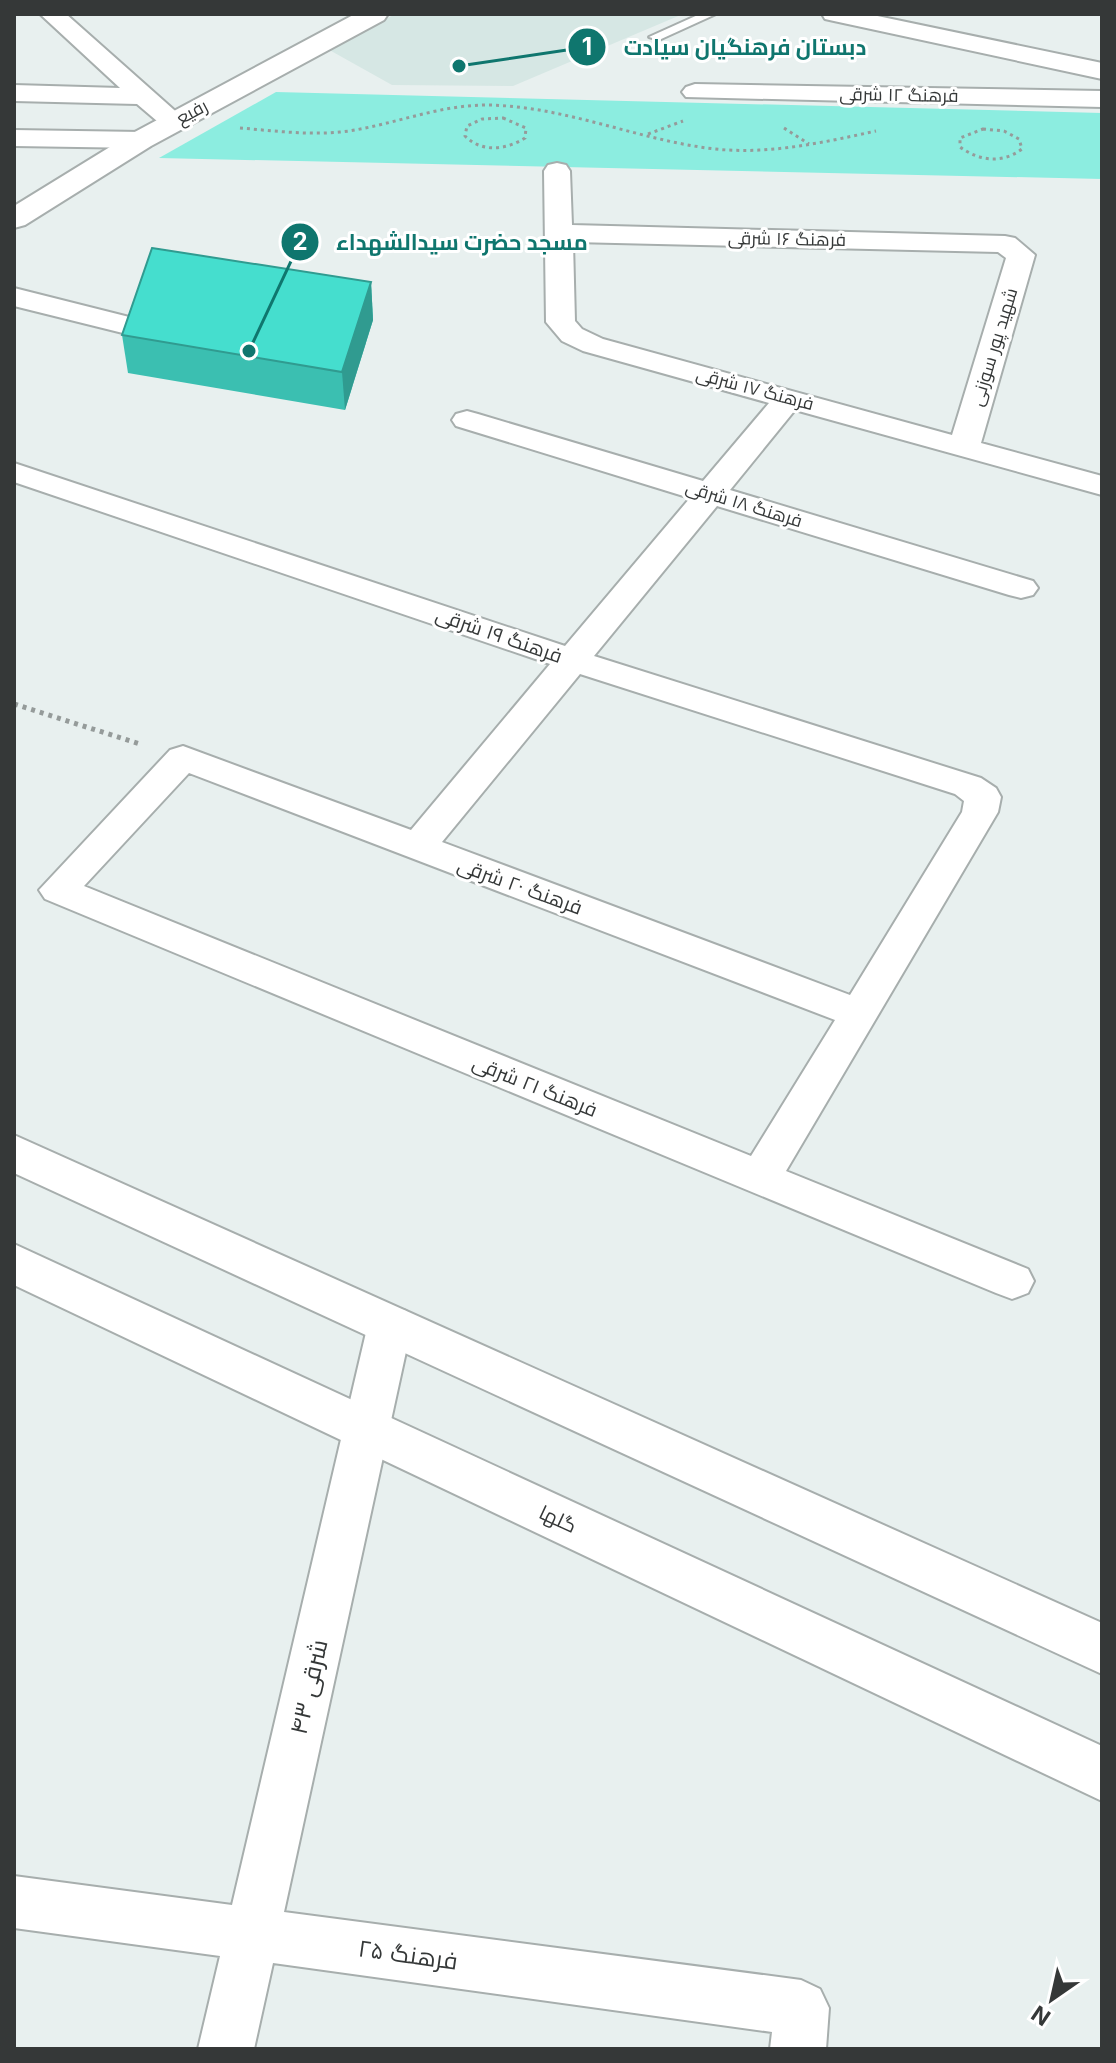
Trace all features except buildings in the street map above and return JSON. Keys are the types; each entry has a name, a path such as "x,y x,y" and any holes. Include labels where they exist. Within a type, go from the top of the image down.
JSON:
{"street":[{"path":"52,14 173,122"},
{"name":"رفیع","path":"14,219 141,140 375,14"},
{"path":"834,14 1102,71"},
{"path":"1070,98 1102,71"},
{"name":"فرهنگ ۱۲ شرقی","path":"695,92 1102,99"},
{"path":"14,93 143,96"},
{"path":"14,138 141,140"},
{"name":"فرهنگ ۱۷ شرقی","path":"557,171 561,322 572,335 593,345 1102,486"},
{"name":"فرهنگ ۱۶ شرقی","path":"558,233 1005,244 1015,248"},
{"name":"شهید پور سوزنی","path":"964,447 1021,255 1015,248"},
{"path":"14,297 143,329"},
{"path":"417,848 789,398"},
{"name":"فرهنگ ۱۸ شرقی","path":"467,420 1021,588"},
{"name":"فرهنگ ۱۹ شرقی","path":"14,472 572,660 968,786 983,797 980,812 858,1013"},
{"name":"فرهنگ ۲۰ شرقی","path":"183,758 858,1013"},
{"name":"فرهنگ ۲۱ شرقی","path":"183,758 58,890 1012,1281"},
{"path":"760,1178 858,1013"},
{"path":"14,1153 1102,1649"},
{"name":"گلها","path":"14,1263 1102,1774"},
{"name":"۴۳ شرقی","path":"226,2049 390,1324"},
{"name":"فرهنگ ۲۵","path":"14,1902 254,1934 800,2029"}],"lane":[{"path":"655,37 710,14"}],"path":[{"path":"491,105 492,118"},
{"path":"173,122 324,133 436,110 491,105 549,111 677,142 739,150 789,148 884,129"},
{"path":"492,118 521,123 526,128 525,138 503,147 483,147 468,140 464,131 467,126 492,118"},
{"path":"993,129 1019,139 1022,149 1018,154 1002,159 982,158 965,152 958,143 965,133 993,129"},
{"path":"14,704 183,758"}],"shaded area":[{"path":"396,14 683,14 513,86 392,85 324,47"}],"green space":[{"path":"276,92 1102,113 1102,179 159,158"}],"place":[{"name":"دبستان فرهنگیان سیادت","path":"459,66"},
{"name":"مسجد حضرت سیدالشهداء","path":"249,351"}]}
